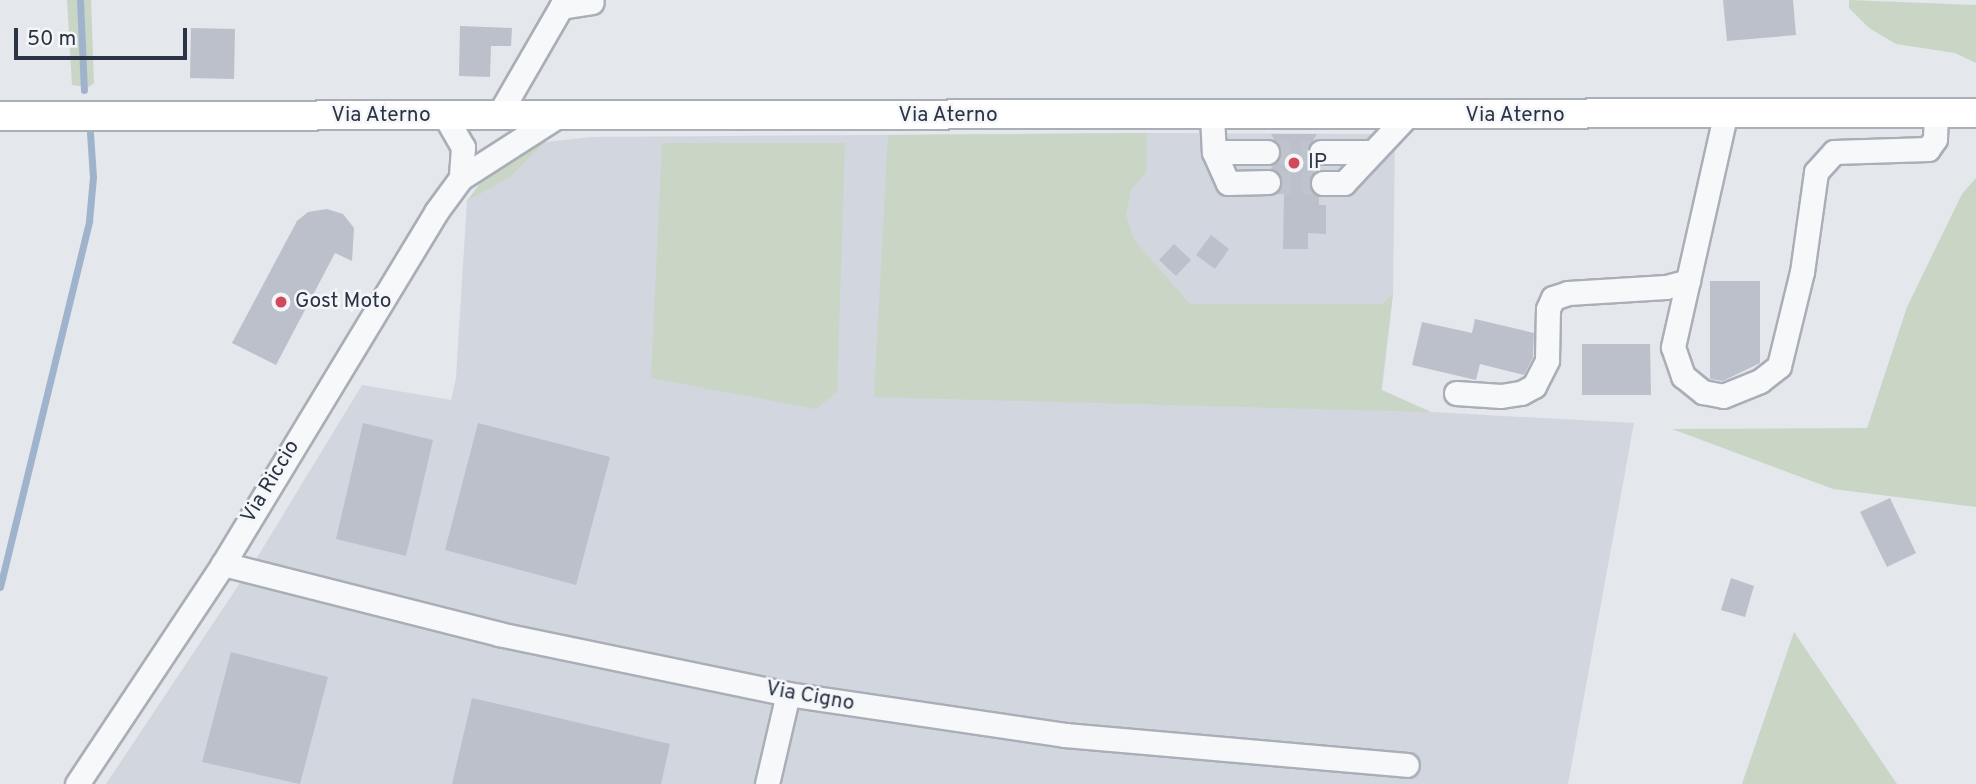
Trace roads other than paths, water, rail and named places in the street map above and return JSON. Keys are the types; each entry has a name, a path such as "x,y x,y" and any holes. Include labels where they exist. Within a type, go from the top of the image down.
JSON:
{"main road":[{"name":"Via Aterno","path":"1897,115 1922,103 1976,93"},
{"name":"Via Aterno","path":"0,116 1725,116 1976,113"}],"lane":[{"path":"498,116 561,6 592,2"},
{"path":"1725,116 1673,347 1683,376 1703,393 1723,396 1760,381 1779,366 1802,272 1816,172 1834,152 1928,149 1935,139 1936,115"},
{"path":"445,116 463,147 461,178"},
{"path":"1212,116 1214,152 1228,183 1268,183"},
{"path":"1323,183 1344,183 1408,116"},
{"name":"Via Riccio","path":"77,784 223,564 411,251 461,178 556,117"},
{"path":"1214,152 1268,152"},
{"path":"1321,152 1372,152"},
{"path":"1457,393 1501,396 1521,393 1534,386 1547,360 1548,309 1553,298 1567,293 1666,288 1688,281"},
{"name":"Via Cigno","path":"223,564 499,634 788,694 1065,736 1407,765"},
{"path":"767,784 788,694"}],"waterway":[{"path":"80,0 84,90"},
{"path":"0,587 89,221 93,177 90,133"}],"tunnel":[{"path":"1267,152 1321,152"},
{"path":"1268,182 1323,183"}],"place":[{"name":"IP","path":"1294,163"},
{"name":"Gost Moto","path":"281,302"}]}
